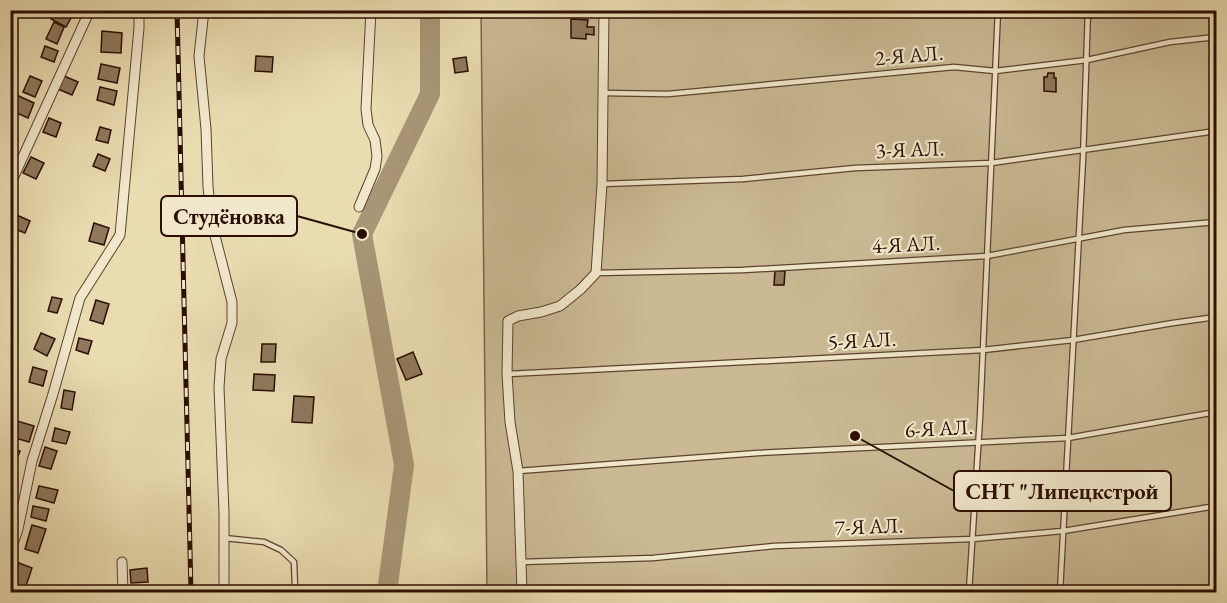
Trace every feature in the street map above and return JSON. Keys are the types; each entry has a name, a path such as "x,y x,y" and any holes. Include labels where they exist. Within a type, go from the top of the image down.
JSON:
{"street":[{"path":"10,185 90,10"},
{"path":"10,553 18,529 32,461 80,298 120,235 139,10"},
{"path":"204,10 199,56 206,129 208,187 212,224 232,302 232,323 221,359 219,387 224,592"},
{"path":"359,207 375,169 377,156 366,109 371,10"},
{"path":"522,592 518,471 510,422 507,374 508,321 518,316 560,306 596,273 602,184 604,10"},
{"path":"122,562 123,592"}],"lane":[{"path":"969,592 983,350 998,10"},
{"path":"1060,592 1079,238 1088,10"},
{"name":"2-Я АЛ.","path":"603,93 668,94 954,67 995,71 1087,60 1170,42 1216,36"},
{"name":"3-Я АЛ.","path":"602,184 743,179 855,168 991,163 1216,131"},
{"name":"4-Я АЛ.","path":"596,273 743,270 987,256 1124,230 1216,222"},
{"name":"5-Я АЛ.","path":"507,374 983,350 1073,340 1173,322 1216,317"},
{"name":"6-Я АЛ.","path":"518,471 758,453 1068,438 1216,412"},
{"name":"7-Я АЛ.","path":"521,562 653,558 774,546 972,539 1063,531 1216,506"},
{"path":"224,538 264,542 281,550 294,562 294,592"}],"shaded area":[{"path":"481,11 1216,11 1216,592 487,592"}],"building":[{"path":"56,10 71,18 66,27 51,19"},
{"path":"571,19 588,20 587,27 594,27 594,35 586,34 586,39 571,38"},
{"path":"54,22 64,27 57,44 46,39"},
{"path":"102,31 122,33 121,53 101,52"},
{"path":"45,46 58,51 54,62 41,57"},
{"path":"256,56 273,57 272,72 255,71"},
{"path":"466,57 468,71 455,73 453,59"},
{"path":"101,64 120,68 117,83 98,79"},
{"path":"1048,73 1054,73 1056,92 1044,91 1044,77 1047,77"},
{"path":"30,76 42,81 35,97 23,92"},
{"path":"64,76 78,82 72,95 58,89"},
{"path":"100,87 117,91 114,105 97,100"},
{"path":"10,92 34,103 28,118 10,110"},
{"path":"49,118 61,123 56,137 43,132"},
{"path":"100,127 111,130 108,143 96,140"},
{"path":"10,136 18,139 13,152 10,151"},
{"path":"98,154 110,159 105,171 93,166"},
{"path":"31,157 44,163 36,179 23,173"},
{"path":"10,212 30,221 25,233 10,227"},
{"path":"94,223 109,228 104,245 89,241"},
{"path":"775,271 785,271 784,285 774,285"},
{"path":"52,297 62,299 57,313 48,311"},
{"path":"96,300 109,304 103,324 90,320"},
{"path":"41,333 55,339 47,356 34,349"},
{"path":"79,338 92,341 88,354 76,350"},
{"path":"262,344 276,344 275,362 261,362"},
{"path":"413,352 422,374 406,380 397,359"},
{"path":"33,367 47,371 43,386 29,382"},
{"path":"254,374 275,375 274,391 253,390"},
{"path":"64,390 75,392 72,410 61,408"},
{"path":"294,396 314,397 312,423 292,422"},
{"path":"17,421 34,426 29,442 12,437"},
{"path":"55,428 70,432 66,444 52,441"},
{"path":"45,447 57,451 51,469 39,466"},
{"path":"10,448 20,451 15,464 10,462"},
{"path":"39,486 58,490 54,503 36,498"},
{"path":"33,506 49,509 46,521 31,517"},
{"path":"32,525 46,529 38,553 25,549"},
{"path":"19,563 32,568 24,592 10,589"},
{"path":"147,568 148,582 131,583 130,570"}],"waterway":[{"path":"387,592 404,465 362,234 430,94 430,10"}],"railway":[{"path":"177,10 191,592"}],"place":[{"name":"Студёновка","path":"362,234"},
{"name":"СНТ \"Липецкстрой","path":"855,436"}]}
